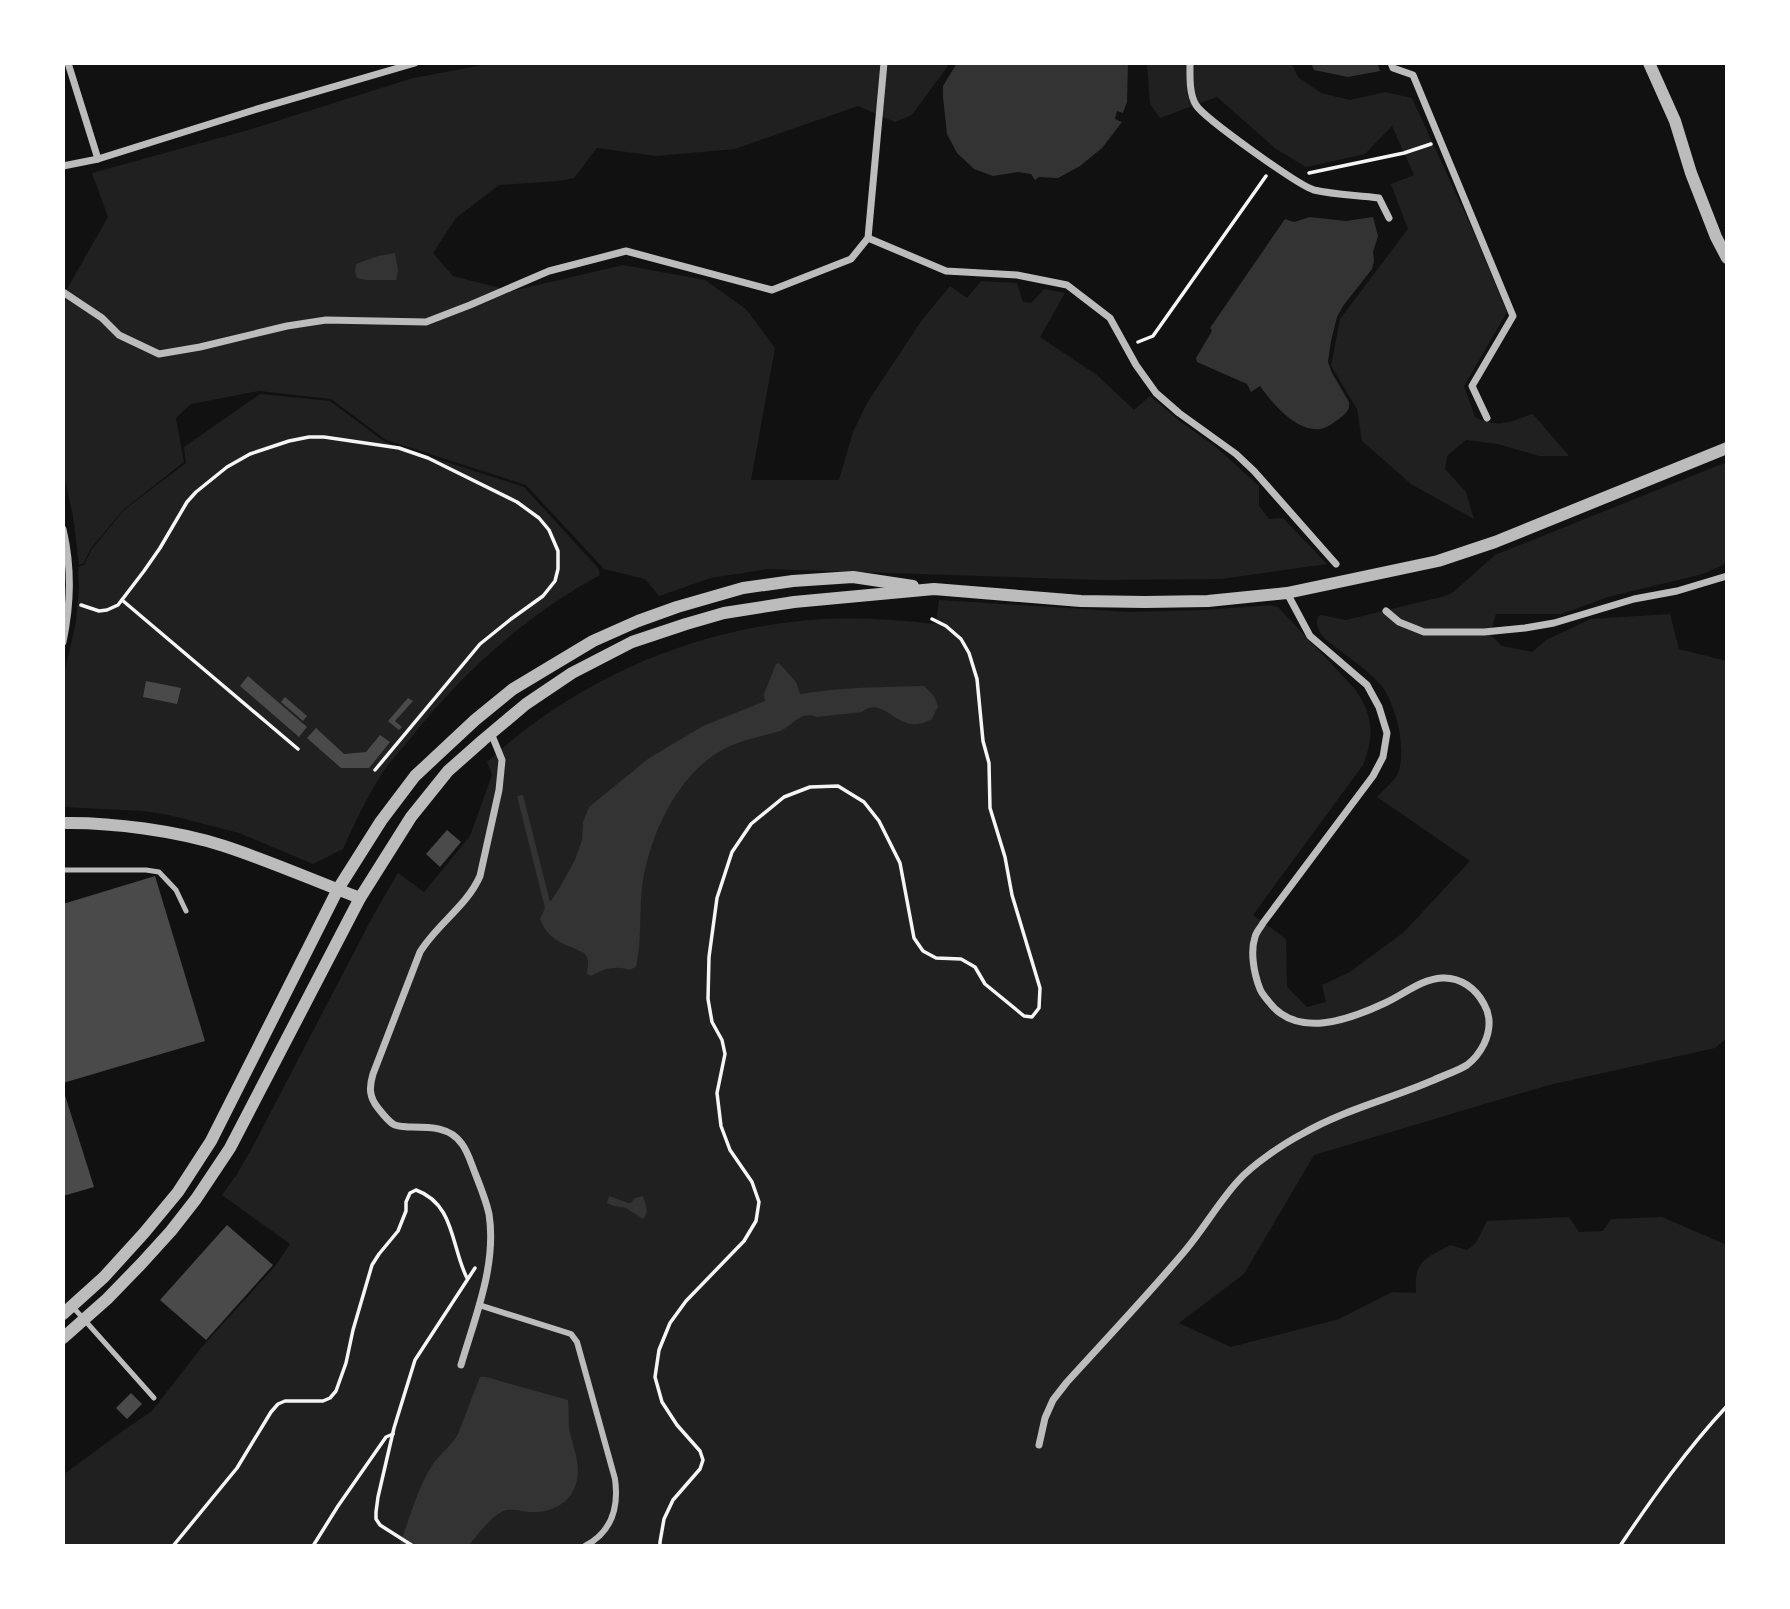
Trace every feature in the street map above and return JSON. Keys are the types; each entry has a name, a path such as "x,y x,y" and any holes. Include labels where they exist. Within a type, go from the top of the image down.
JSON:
{"street":[{"path":"68,63 98,159"},
{"path":"63,166 98,159 415,63"},
{"path":"63,292 102,318 119,335 159,354 200,348 287,326 326,320 426,322 549,271 626,251 772,290 851,259 868,238 884,63"},
{"path":"1190,63 1192,98 1212,121 1312,190 1379,198 1389,218"},
{"path":"1391,63 1393,68 1413,75 1513,316 1472,386 1487,418"},
{"path":"1649,63 1675,121 1691,173 1727,258"},
{"path":"868,238 946,271 1017,275 1068,285 1110,318 1136,365 1156,393 1179,414 1236,454 1254,471 1336,564"},
{"path":"67,1310 104,1277 178,1192 211,1141 338,890 381,821 415,776 513,689 593,641 638,621 743,588 793,581 853,577 934,589 1094,601 1208,601 1287,593 1438,561 1495,542 1727,448"},
{"path":"63,529 71,583 63,642"},
{"path":"1386,611 1399,622 1423,632 1484,632 1525,628 1554,623 1634,599 1677,591 1727,576"},
{"path":"63,1338 107,1299 171,1231 203,1189 230,1148 360,898 411,817 448,771 491,733 526,704 572,673 632,642 686,624 724,613 794,602 934,589"},
{"path":"1039,1445 1045,1418 1053,1400 1184,1252 1239,1179 1284,1144 1319,1124 1466,1066 1479,1053 1489,1034 1487,1009 1478,993 1465,983 1451,978 1423,983 1359,1014 1322,1023 1308,1024 1288,1019 1275,1010 1261,992 1255,974 1255,936 1373,776 1383,757 1387,733 1379,706 1367,685 1310,636 1287,593"},
{"path":"461,1365 484,1290 491,1237 489,1212 464,1145 457,1137 440,1129 392,1124 373,1102 369,1091 373,1074 420,952 475,889 480,876 499,790 502,760 491,733"},
{"path":"63,823 124,827 222,845 360,898"},
{"path":"479,1306 571,1334 577,1342 617,1492 612,1519 606,1530 585,1546"}],"lane":[{"path":"63,870 159,872 176,890 186,911"},
{"path":"67,1310 84,1320 154,1398"}],"path":[{"path":"1290,177 1404,153 1440,141"},
{"path":"1126,347 1153,336 1274,166"},
{"path":"69,601 99,611 118,605 150,564 187,502 196,492 227,467 250,454 289,440 324,437 399,448 428,458 503,495 527,510 549,530 558,551 559,562 555,580 543,596 480,644 375,770"},
{"path":"122,600 298,749"},
{"path":"660,1546 664,1519 673,1500 700,1469 703,1460 701,1451 677,1425 662,1402 655,1377 659,1350 670,1323 686,1301 744,1241 756,1221 759,1202 752,1182 730,1150 721,1126 717,1094 725,1055 722,1040 712,1022 708,999 709,957 717,898 732,852 751,824 785,797 810,787 838,786 864,802 879,821 900,863 914,938 923,951 936,958 961,959 975,967 985,984 1024,1016 1032,1017 1039,1008 1040,988 990,808 989,763 977,679 969,653 961,639 946,626 932,619"},
{"path":"173,1546 237,1468 278,1404 323,1401 336,1391 372,1265 398,1231 410,1193 416,1190 424,1193 441,1207 451,1228 467,1278"},
{"path":"413,1546 380,1525 376,1519 393,1434 415,1360 467,1278 489,1255"},
{"path":"1620,1546 1653,1497 1727,1406"},
{"path":"313,1546 386,1437 393,1434"}],"shaded area":[{"path":"494,63 950,63 912,115 895,122 858,106 735,149 656,156 597,148 574,178 499,185 456,218 433,253 453,276 512,291 623,265 705,280 746,309 775,348 751,480 839,480 853,432 867,403 922,320 950,286 967,298 981,281 1017,283 1023,302 1031,303 1044,289 1065,293 1040,337 1097,375 1134,410 1150,396 1216,447 1259,486 1259,506 1269,519 1283,518 1327,564 1221,579 1100,580 769,569 711,578 659,596 645,579 604,569 526,485 386,440 331,399 259,391 191,404 176,418 184,462 124,509 91,548 84,563 79,565 73,516 63,472 63,296 108,217 92,173 252,129 413,78"},
{"path":"957,63 1128,63 1127,102 1123,113 1117,111 1115,119 1122,122 1102,148 1080,166 1058,178 1039,177 1035,180 1031,174 1018,172 993,176 974,169 957,153 947,134 943,86"},
{"path":"1147,63 1291,63 1298,77 1321,93 1350,100 1385,92 1412,98 1507,312 1464,386 1475,417 1498,423 1533,414 1569,456 1539,456 1498,444 1466,440 1447,456 1445,469 1466,492 1474,519 1411,484 1362,441 1357,409 1331,366 1340,319 1408,229 1391,184 1414,175 1392,126 1365,154 1306,167 1276,149 1217,97 1160,118 1150,104"},
{"path":"1311,63 1377,63 1380,71 1348,77 1314,70"},
{"path":"1310,217 1346,221 1373,217 1378,236 1372,269 1343,306 1337,317 1331,341 1328,362 1349,402 1349,408 1339,419 1320,429 1311,429 1294,421 1278,408 1260,386 1251,392 1247,384 1197,362 1196,358 1212,331 1210,328 1285,219 1294,222"},
{"path":"395,253 398,271 396,280 357,278 356,264"},
{"path":"260,394 330,401 385,442 524,487 598,568 600,575 546,608 521,627 451,691 377,781 343,849 313,864 239,833 169,815 63,807 63,679 76,622 78,567 84,565 92,549 124,510 186,463 184,447"},
{"path":"1727,462 1727,563 1703,574 1608,597 1561,614 1496,614 1490,634 1502,646 1532,652 1546,640 1591,619 1670,614 1679,649 1727,661 1727,1038 1715,1048 1549,1085 1314,1155 1244,1274 1179,1323 1231,1347 1339,1319 1392,1292 1416,1293 1417,1274 1422,1262 1450,1245 1467,1250 1476,1243 1487,1221 1569,1217 1579,1232 1603,1231 1611,1219 1662,1217 1727,1245 1727,1546 63,1546 63,1475 152,1411 201,1348 276,1265 290,1244 222,1195 252,1148 398,873 424,892 470,836 492,775 487,762 561,705 601,681 643,661 732,632 824,619 880,619 936,624 939,600 1129,612 1272,605 1278,607 1354,688 1365,707 1370,725 1369,744 1363,765 1253,915 1286,939 1287,987 1307,1007 1326,1002 1322,985 1350,972 1404,932 1470,861 1377,797 1396,777 1400,767 1401,743 1396,716 1380,684 1325,639 1317,626 1318,617 1321,615 1346,620 1445,596 1452,593 1495,555"},
{"path":"779,663 796,682 800,694 924,686 934,696 938,706 932,719 920,724 901,721 878,708 817,717 806,715 780,731 738,743 707,760 679,790 651,847 642,887 636,967 629,970 610,968 591,976 587,974 588,961 584,953 553,937 540,919 545,908 517,796 523,795 550,902 575,860 589,807 648,759 671,745 703,726 765,701 764,694 776,664"},
{"path":"609,1196 631,1203 635,1198 643,1196 645,1216 643,1219 626,1208 607,1203"},
{"path":"480,1377 568,1400 569,1429 578,1466 574,1489 564,1502 549,1510 503,1511 488,1522 468,1546 399,1546 422,1483 433,1464 458,1434"}],"building":[{"path":"248,676 307,727 299,737 240,686"},
{"path":"146,681 181,688 177,704 143,697"},
{"path":"285,697 307,716 303,721 281,702"},
{"path":"408,698 413,701 395,721 402,727 399,730 388,721"},
{"path":"316,728 344,754 366,752 380,735 390,742 369,768 341,768 307,738"},
{"path":"447,830 461,842 440,867 426,854"},
{"path":"155,876 205,1041 63,1083 63,904"},
{"path":"63,1089 94,1187 63,1196"},
{"path":"227,1225 273,1265 206,1340 160,1300"},
{"path":"131,1393 142,1404 127,1419 116,1408"}]}
